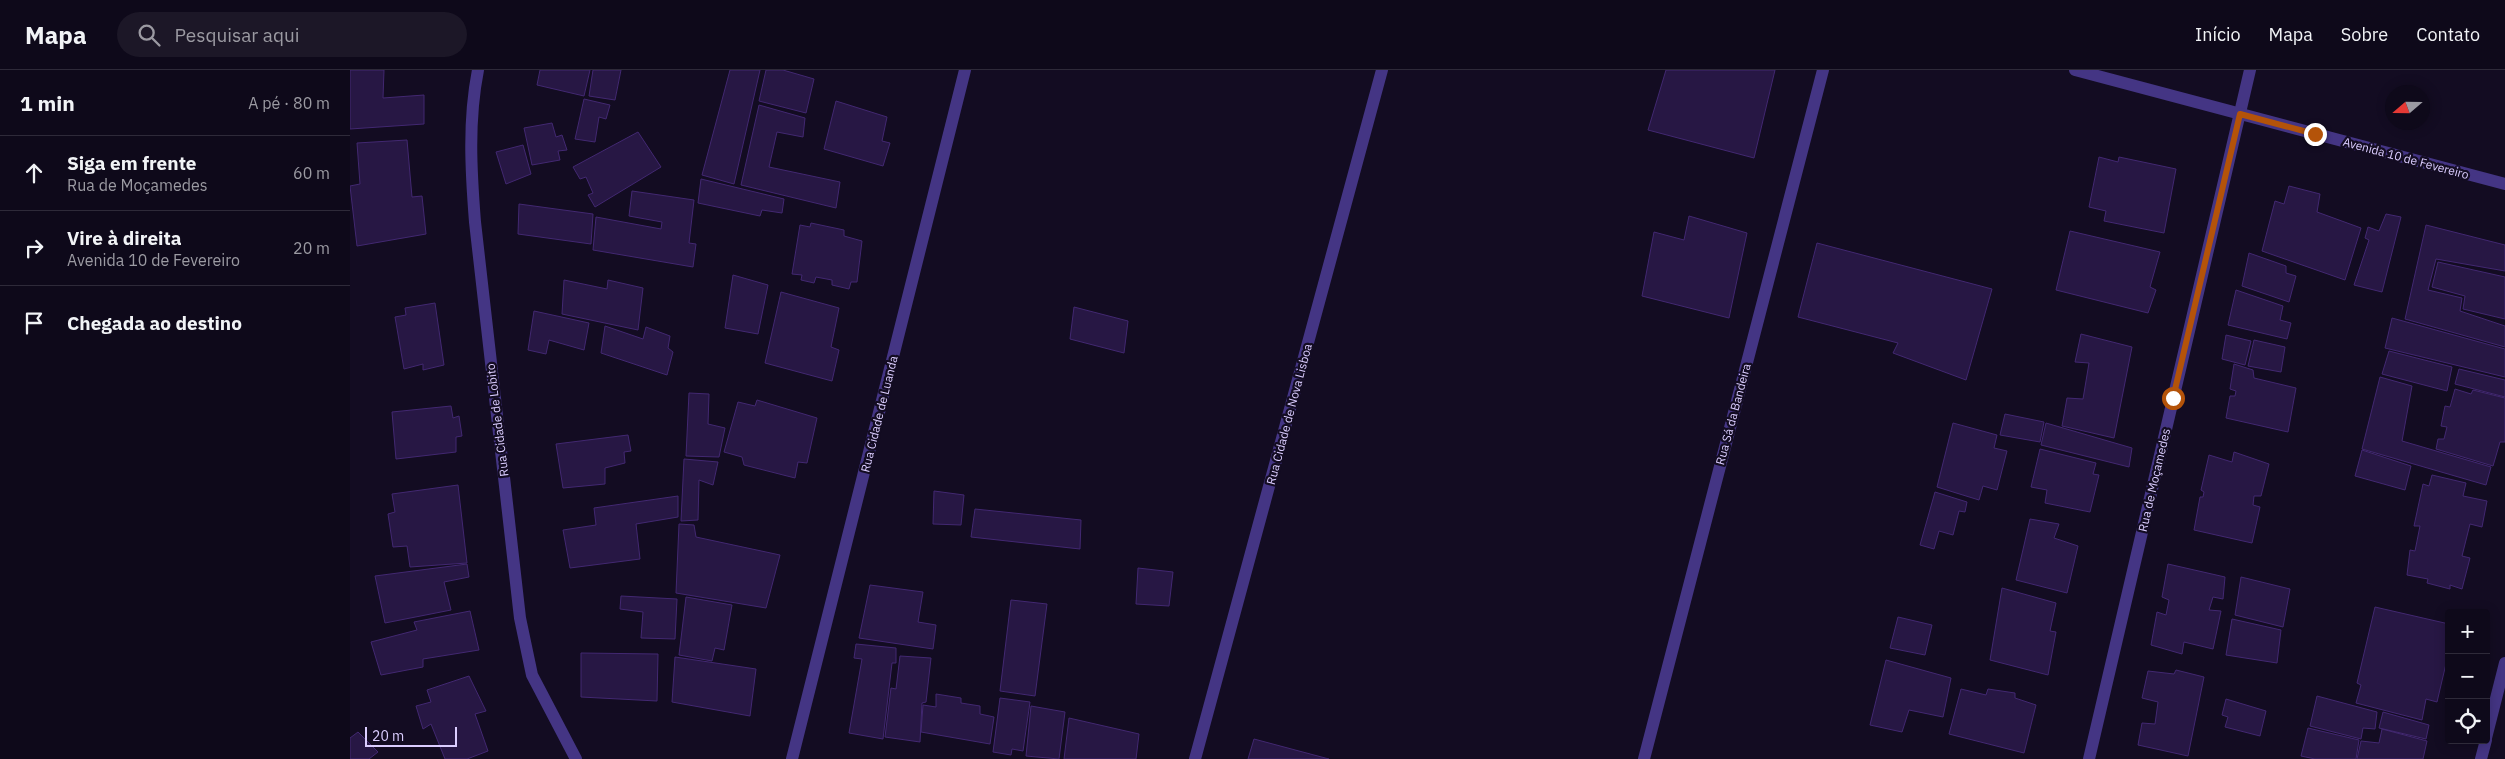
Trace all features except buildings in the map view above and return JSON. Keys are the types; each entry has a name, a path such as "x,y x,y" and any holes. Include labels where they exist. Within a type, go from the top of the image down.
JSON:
{"street":[{"name":"Rua Cidade de Lobito","path":"478,70 472,119 471,172 520,618 532,675 576,759"},
{"name":"Rua Cidade de Luanda","path":"792,759 965,70"},
{"name":"Rua Cidade de Nova Lisboa","path":"1195,759 1382,70"},
{"name":"Rua Sá da Bandeira","path":"1644,759 1823,70"},
{"name":"Avenida 10 de Fevereiro","path":"2075,70 2505,184"},
{"name":"Rua de Moçamedes","path":"2089,759 2250,70"},
{"path":"2490,723 2505,663"},
{"path":"2481,759 2485,744"}],"route":[{"path":"2173,398 2240,114 2315,134"}]}
